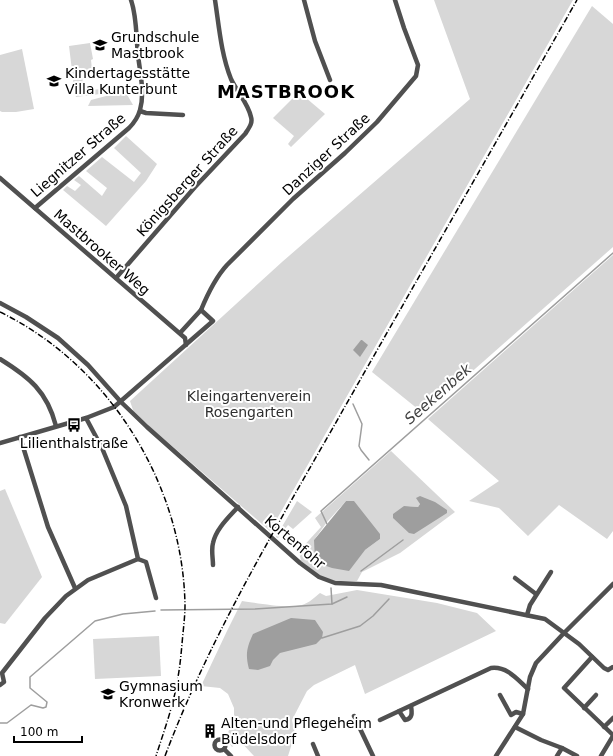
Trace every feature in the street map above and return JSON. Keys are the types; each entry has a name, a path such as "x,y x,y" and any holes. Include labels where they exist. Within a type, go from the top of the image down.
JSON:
{"street":[{"name":"Liegnitzer Straße","path":"35,208 129,128 135,121 140,111 142,94 141,74 131,0"},
{"name":"Königsberger Straße","path":"116,278 195,187 245,134 251,125 252,119 249,109 237,91 231,78 224,55 215,0"},
{"path":"304,0 315,41 330,80"},
{"name":"Danziger Straße","path":"180,334 201,310 208,293 227,264 293,199 345,153 377,122 416,76 418,66 395,0"},
{"path":"140,111 183,114"},
{"name":"Mastbrooker Weg","path":"0,178 185,338 186,345"},
{"name":"Kortenfohr","path":"0,304 26,317 58,338 88,365 121,402 310,571 328,581 335,583 381,585 545,619 579,644 608,670 613,667"},
{"path":"0,443 86,418 108,410 121,402 213,321 201,310"},
{"path":"0,359 18,370 41,391 48,403 56,426"},
{"path":"86,418 102,448 126,506 138,559"},
{"path":"20,437 48,528 75,588"},
{"path":"213,565 212,544 220,527 238,507"},
{"path":"0,686 4,682 2,673 56,604 75,588 88,580 138,559 146,562 156,598"},
{"path":"526,615 536,594 551,572"},
{"path":"515,578 536,594"},
{"path":"496,756 523,714 530,677 536,663 613,584"},
{"path":"592,657 564,688 613,736 601,756"},
{"path":"380,720 491,668 498,667 510,673 528,689"},
{"path":"500,695 511,714 516,712 523,714"},
{"path":"584,708 596,695"},
{"path":"399,711 404,720 407,719 410,717 412,712 411,706"},
{"path":"354,716 373,756"},
{"path":"604,727 613,718"},
{"path":"516,727 577,756"},
{"path":"313,744 318,756"},
{"path":"557,756 562,748"},
{"path":"224,749 231,756"}],"green space":[{"name":"Kleingartenverein Rosengarten","path":"434,0 573,0 270,531 134,413 130,401 282,262 470,99"},
{"path":"592,6 613,24 613,247 424,414 372,372"},
{"path":"90,43 93,59 91,60 92,69 95,68 97,73 82,75 83,85 74,87 69,46"},
{"path":"22,49 34,109 16,112 2,112 0,111 0,55"},
{"path":"134,86 134,88 116,90 116,92 76,97 75,94 80,93 80,91"},
{"path":"125,91 133,105 88,106 91,100"},
{"path":"299,92 325,114 291,147 288,144 294,136 273,118"},
{"path":"126,136 157,164 146,181 106,226 63,190 67,186 75,191 81,185 74,180 79,176 102,196 107,188 86,171 102,157 134,182 141,173 114,148"},
{"path":"613,255 613,531 607,539 559,505 528,536 499,508 469,501 499,481 428,419"},
{"path":"391,451 455,512 400,553 362,572 357,581 335,581 320,576 301,561 299,551 321,527 315,518","holes":["346,501 380,539 365,550 314,540 327,522","419,501 447,513 404,506 418,507 420,504"]},
{"path":"5,489 42,577 5,624 0,623 0,491"},
{"path":"297,501 312,512 293,529 288,525 278,538 276,537"},
{"path":"357,590 437,603 477,613 496,631 365,694 355,665 314,685 307,691 292,720 295,734 288,756 254,756 239,740 232,747 226,739 234,715 234,708 228,694 220,688 201,686 242,601 272,605 296,606 307,603 320,593 326,596"},
{"path":"159,636 161,676 95,679 93,639"}],"shaded area":[{"path":"361,340 368,345 360,357 353,350"},
{"path":"420,496 435,502 447,510 447,513 414,534 409,533 393,518 393,514 404,506 418,507 420,504 416,498"},
{"path":"346,501 354,501 380,534 380,539 365,550 349,571 332,568 315,562 314,540"},
{"path":"291,618 315,620 323,632 322,638 316,644 280,653 273,660 270,666 258,670 249,669 247,651 253,634"}],"waterway":[{"name":"Seekenbek","path":"327,524 321,511 613,253"},
{"path":"353,404 362,424 359,446 369,460"},
{"path":"361,571 403,540"},
{"name":"Seekenbek","path":"161,610 255,609 332,604 331,588"},
{"path":"332,604 347,597"},
{"path":"322,638 360,626 373,616 389,599"},
{"name":"Seekenbek","path":"0,723 7,723 31,705 43,708 46,707 47,702 30,688 30,677 95,621 123,614 155,611"}],"railway":[{"path":"165,756 203,666 247,580 577,0"},
{"path":"0,312 39,335 75,363 106,396 133,433 154,473 171,516 181,560 185,615 174,697 156,756"}],"place":[{"name":"Grundschule Mastbrook","path":"100,45"},
{"name":"Kindertagesstätte Villa Kunterbunt","path":"54,81"},
{"name":"Lilienthalstraße","path":"74,425"},
{"name":"Gymnasium Kronwerk","path":"108,694"},
{"name":"Alten-und Pflegeheim Büdelsdorf","path":"210,731"}],"district":[{"name":"MASTBROOK","path":"286,91"}]}
